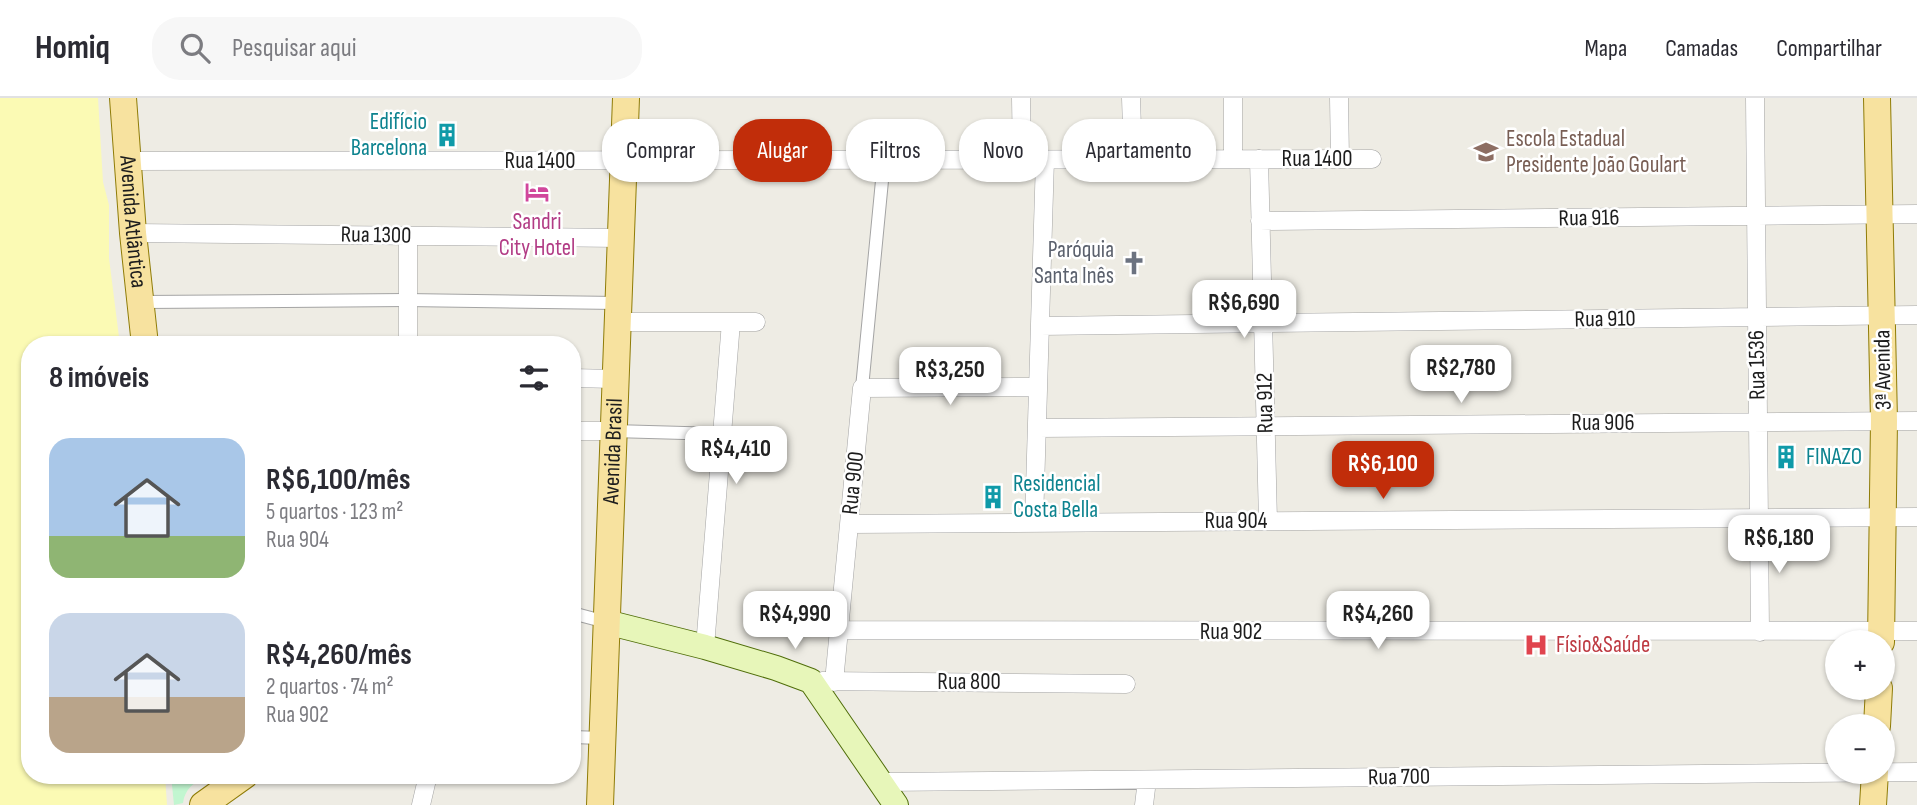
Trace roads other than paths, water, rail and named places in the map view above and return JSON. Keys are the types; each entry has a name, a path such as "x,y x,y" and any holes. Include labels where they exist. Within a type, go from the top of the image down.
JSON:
{"main road":[{"name":"Avenida Atlântica","path":"123,98 133,233 144,336"},
{"name":"Avenida Brasil","path":"625,119 626,98"},
{"name":"3ª Avenida","path":"1877,98 1884,421 1881,630"},
{"name":"Avenida Brasil","path":"600,805 622,182"},
{"path":"606,622 822,681 897,805"},
{"path":"203,805 235,784"},
{"path":"1873,805 1874,784"}],"street":[{"path":"1021,98 1021,119"},
{"path":"1131,98 1132,119"},
{"path":"1233,98 1233,159"},
{"path":"1339,98 1340,159"},
{"name":"Rua 1536","path":"1755,98 1760,632"},
{"name":"Rua 1400","path":"1216,159 1372,159"},
{"name":"Rua 912","path":"1259,159 1268,521"},
{"name":"Rua 1400","path":"719,161 846,160"},
{"name":"Rua 1400","path":"128,161 602,161"},
{"name":"Rua 900","path":"822,681 839,630 882,182"},
{"path":"1034,522 1044,182"},
{"name":"Rua 916","path":"1260,221 1917,214"},
{"name":"Rua 1300","path":"133,233 620,238"},
{"path":"408,236 408,336"},
{"path":"142,302 406,300 756,322"},
{"name":"Rua 910","path":"1040,326 1917,315"},
{"path":"705,647 731,322"},
{"path":"581,378 614,379"},
{"path":"862,387 1038,387"},
{"name":"Rua 906","path":"1037,428 1917,421"},
{"path":"581,431 720,434"},
{"name":"Rua 904","path":"849,524 1917,517"},
{"path":"581,615 606,622"},
{"name":"Rua 902","path":"839,630 1760,632 1825,635"},
{"name":"Rua 902","path":"1895,635 1917,631"},
{"name":"Rua 800","path":"822,681 1126,684"},
{"path":"581,737 602,738"},
{"name":"Rua 700","path":"1895,772 1917,772"},
{"name":"Rua 700","path":"881,782 1825,773"},
{"path":"1144,805 1147,780"},
{"path":"421,805 426,784"}],"place":[{"name":"Edifício Barcelona","path":"447,135"},
{"name":"Escola Estadual Presidente João Goulart","path":"1486,152"},
{"name":"Sandri City Hotel","path":"537,192"},
{"name":"Paróquia Santa Inês","path":"1134,263"},
{"name":"FINAZO","path":"1786,457"},
{"name":"Residencial Costa Bella","path":"993,497"},
{"name":"Físio&Saúde","path":"1536,645"}]}
